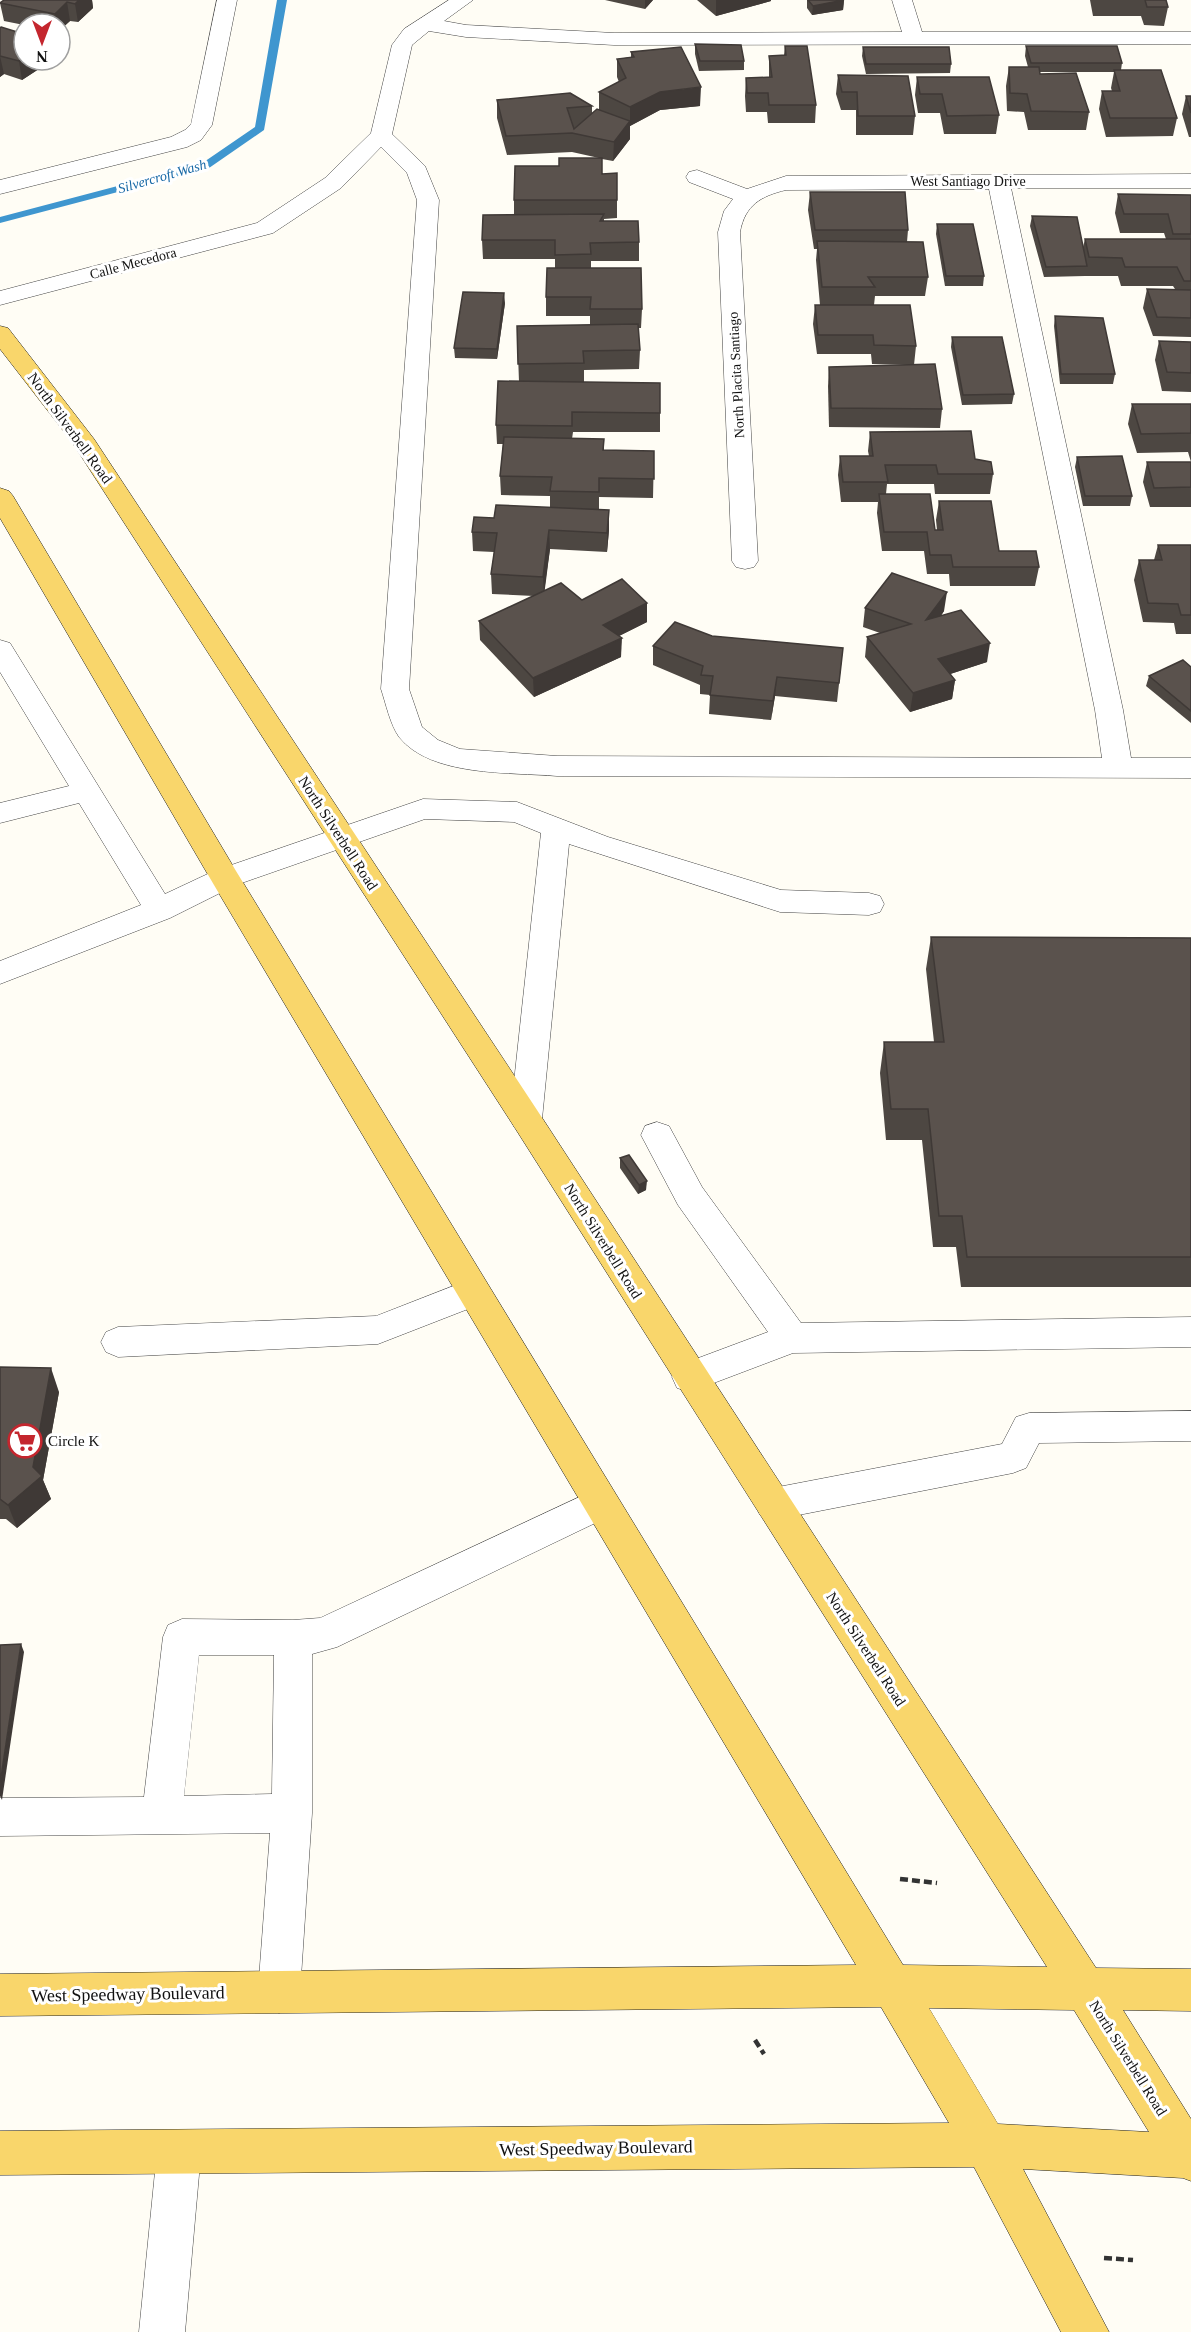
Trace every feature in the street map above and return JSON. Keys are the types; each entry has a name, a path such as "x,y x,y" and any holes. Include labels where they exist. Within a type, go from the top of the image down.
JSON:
{"main road":[{"name":"North Silverbell Road","path":"0,333 82,439 526,1119 1086,1990 1190,2157"},
{"path":"0,496 225,878 892,1986 986,2145 1086,2332"},
{"name":"West Speedway Boulevard","path":"0,1995 892,1986 1191,1990"},
{"name":"West Speedway Boulevard","path":"0,2153 986,2145 1190,2157"}],"street":[{"path":"0,186 156,149 193,135 201,125 227,0"},
{"path":"902,0 914,38"},
{"path":"458,1 411,33 402,45 381,135 417,171 428,200 398,614 395,689 410,730 428,747 456,758 557,766 1191,768"},
{"path":"425,24 466,31 614,39 1191,38"},
{"name":"Calle Mecedora","path":"0,298 266,228 333,183 381,135"},
{"path":"697,177 748,197"},
{"path":"998,181 1109,710 1118,768"},
{"name":"West Santiago Drive","path":"748,197 769,187 786,183 1191,181"},
{"name":"North Placita Santiago","path":"745,561 729,231 730,217 735,208 748,197"},
{"path":"0,649 159,910"},
{"path":"0,813 87,792"},
{"path":"0,973 159,910 225,878 423,809 517,812 635,855 780,901 869,904"},
{"path":"526,1119 556,826"},
{"path":"657,1135 690,1196 792,1338"},
{"path":"118,1342 378,1330 474,1292"},
{"path":"690,1377 792,1338 1191,1332"},
{"path":"773,1504 1013,1457 1029,1428 1191,1426"},
{"path":"162,1816 182,1637 293,1638 323,1635 601,1503"},
{"path":"279,1992 292,1813 293,1638"},
{"path":"0,1817 292,1813"},
{"path":"162,2332 179,2152"}],"path":[{"path":"900,1879 937,1883"},
{"path":"751,2034 764,2055"},
{"path":"1096,2257 1133,2260"}],"building":[{"path":"4,0 79,0 75,4 67,2 57,12 45,12 0,3"},
{"path":"808,0 844,0 813,6"},
{"path":"1145,0 1166,0 1168,7 1147,7"},
{"path":"0,28 12,30 12,59 0,56"},
{"path":"695,44 741,45 744,61 700,61"},
{"path":"785,46 807,46 816,105 769,105 768,93 747,93 746,78 772,77 769,56 786,55"},
{"path":"1026,46 1117,46 1122,63 1031,63"},
{"path":"681,47 701,87 660,92 630,107 599,92 626,78 617,59 634,57 631,52"},
{"path":"863,47 949,47 951,64 866,64"},
{"path":"1009,67 1039,67 1040,74 1076,73 1089,112 1031,111 1027,94 1010,93"},
{"path":"1114,70 1161,70 1177,118 1110,118 1102,91 1120,91"},
{"path":"838,75 908,76 915,116 858,116 857,92 842,92"},
{"path":"917,77 989,77 999,115 947,116 942,94 920,94"},
{"path":"570,93 592,106 567,108 574,129 597,109 630,121 614,142 572,133 506,136 497,100"},
{"path":"1186,96 1191,96 1191,113"},
{"path":"559,158 602,158 602,174 617,173 617,200 514,200 515,166 559,166"},
{"path":"810,192 905,192 908,230 815,230"},
{"path":"1118,194 1191,195 1191,234 1173,234 1168,214 1124,214"},
{"path":"604,214 600,221 638,221 639,242 590,243 591,254 555,255 555,240 482,240 483,215"},
{"path":"1032,216 1077,217 1087,266 1046,267"},
{"path":"937,224 973,224 984,276 946,276"},
{"path":"1085,239 1191,239 1191,281 1184,281 1177,267 1125,267 1122,258 1089,257"},
{"path":"817,241 923,242 928,277 868,277 875,287 822,287"},
{"path":"547,268 641,268 642,309 590,309 591,297 546,297"},
{"path":"1147,289 1191,290 1191,318 1157,317"},
{"path":"463,292 504,293 497,349 454,348"},
{"path":"815,305 910,305 916,346 874,345 873,335 818,335"},
{"path":"1055,316 1103,318 1115,374 1061,374"},
{"path":"638,324 640,350 583,351 584,363 518,364 517,326"},
{"path":"952,337 1002,337 1014,394 963,395"},
{"path":"1159,341 1191,342 1191,373 1167,372"},
{"path":"935,364 942,409 831,408 829,367"},
{"path":"498,381 660,383 660,413 572,412 572,426 496,425"},
{"path":"1132,404 1191,404 1191,433 1141,434"},
{"path":"971,431 975,459 991,462 993,474 938,474 936,465 885,465 888,482 843,482 840,456 873,456 870,432"},
{"path":"504,437 604,439 603,450 654,451 654,479 599,478 599,492 550,491 552,477 500,476"},
{"path":"1122,456 1132,496 1085,496 1077,457"},
{"path":"1147,462 1191,462 1191,487 1154,488"},
{"path":"879,494 930,494 935,530 943,530 939,501 991,501 999,551 1036,551 1039,567 953,567 951,555 930,555 927,532 884,532"},
{"path":"496,505 609,510 607,533 549,530 543,577 491,574 497,533 472,532 474,517 494,518"},
{"path":"1158,545 1191,545 1191,615 1181,615 1178,604 1148,603 1139,560 1162,560"},
{"path":"892,573 947,592 926,620 961,610 990,643 938,659 955,680 913,693 867,637 911,624 865,608"},
{"path":"622,579 647,603 603,625 622,638 533,678 479,621 561,583 582,600"},
{"path":"675,622 712,636 843,648 839,683 777,677 773,701 710,695 713,676 701,675 703,666 653,646"},
{"path":"1183,660 1191,667 1191,711 1149,676"},
{"path":"931,937 1191,938 1191,1257 967,1257 962,1216 939,1216 928,1109 891,1109 884,1042 944,1042"},
{"path":"629,1155 647,1181 639,1185 620,1158"},
{"name":"Circle K","path":"0,1367 51,1368 33,1467 42,1476 8,1505 0,1499"},
{"path":"21,1644 0,1784 0,1645"}],"waterway":[{"name":"Silvercroft Wash","path":"0,220 205,166 260,128 282,0"}],"place":[{"name":"Circle K","path":"25,1441"}]}
